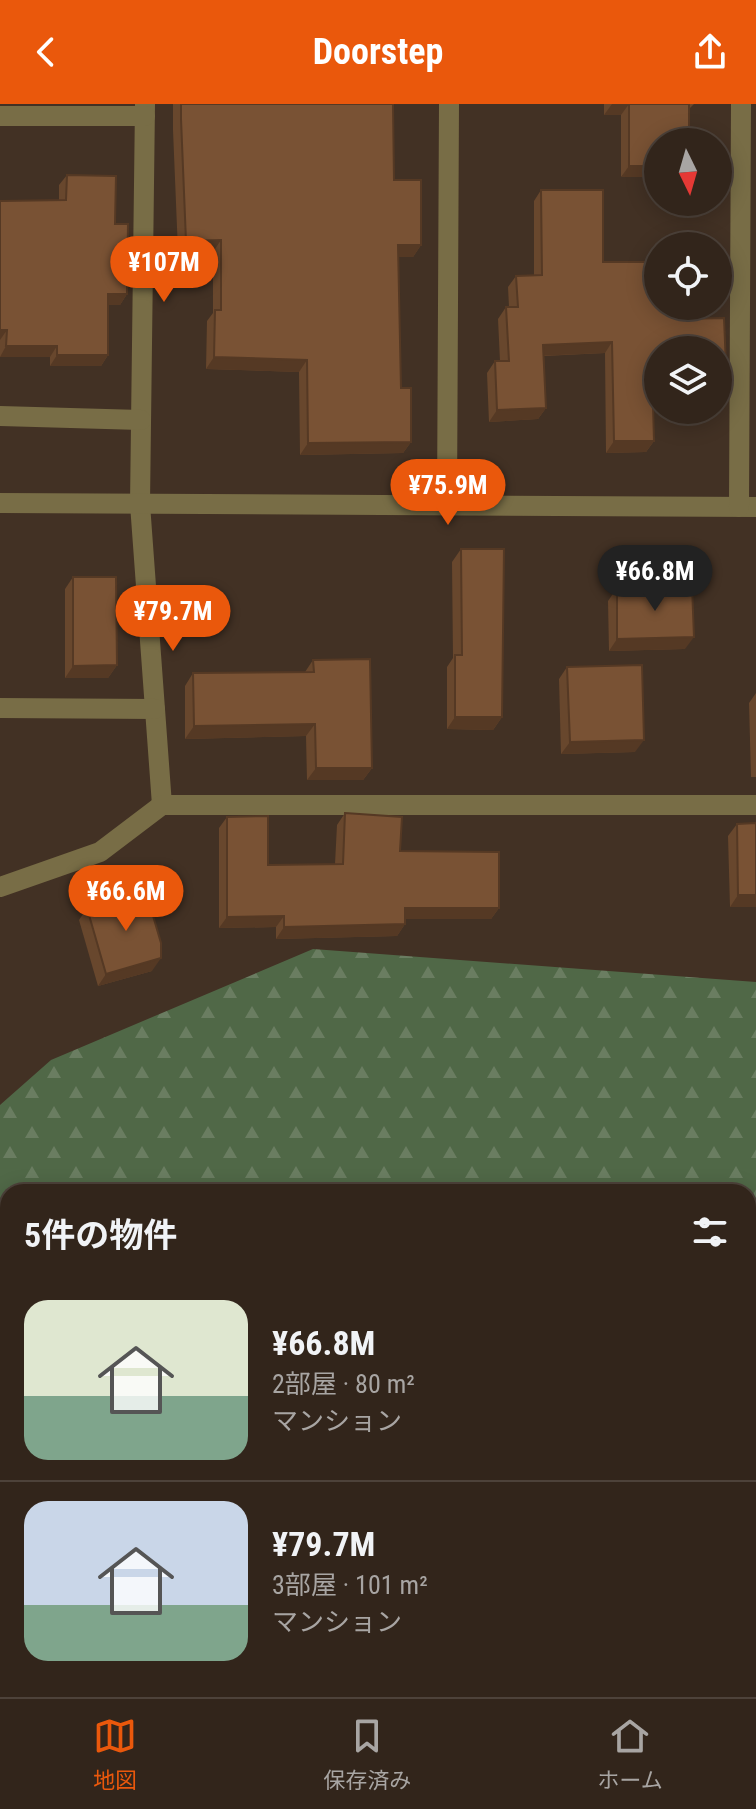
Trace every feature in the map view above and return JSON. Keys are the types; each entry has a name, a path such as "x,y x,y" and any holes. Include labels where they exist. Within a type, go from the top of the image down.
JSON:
{"street":[{"path":"447,505 449,104"},
{"path":"6,503 747,507 748,348 741,104"},
{"path":"0,116 145,110 140,504 162,805"},
{"path":"0,416 141,420"},
{"path":"0,708 155,709"},
{"path":"0,887 100,852 162,805 756,805"}],"green space":[{"path":"313,949 756,982 756,1184 0,1184 0,1105 51,1060"}],"building":[{"path":"181,104 393,104 394,180 421,180 421,245 398,245 401,388 411,388 411,442 308,443 307,360 214,357 215,310 221,310 221,240 186,241"},
{"path":"629,104 689,104 689,128 644,128 644,166 629,166"},
{"path":"67,175 116,176 115,224 128,224 127,294 108,294 108,355 57,355 57,346 6,346 7,330 0,330 0,201 66,200"},
{"path":"541,190 603,190 603,262 644,262 644,320 724,320 725,336 644,336 644,424 654,424 654,441 614,441 612,342 543,345 546,408 497,410 495,361 509,361 506,307 518,307 516,276 542,275"},
{"path":"461,549 504,549 502,717 455,717 455,655 462,655"},
{"path":"73,577 116,577 117,665 73,666"},
{"path":"692,586 694,637 617,639 617,588"},
{"path":"370,659 372,768 316,768 315,724 194,726 193,673 314,672 313,660"},
{"path":"642,665 644,740 570,742 567,667"},
{"path":"345,813 402,817 400,851 499,852 499,908 405,908 405,924 284,927 284,916 227,917 227,817 268,816 268,865 343,864"},
{"path":"756,823 756,895 738,895 737,824"},
{"path":"146,892 161,943 161,958 106,974 87,908"}]}
